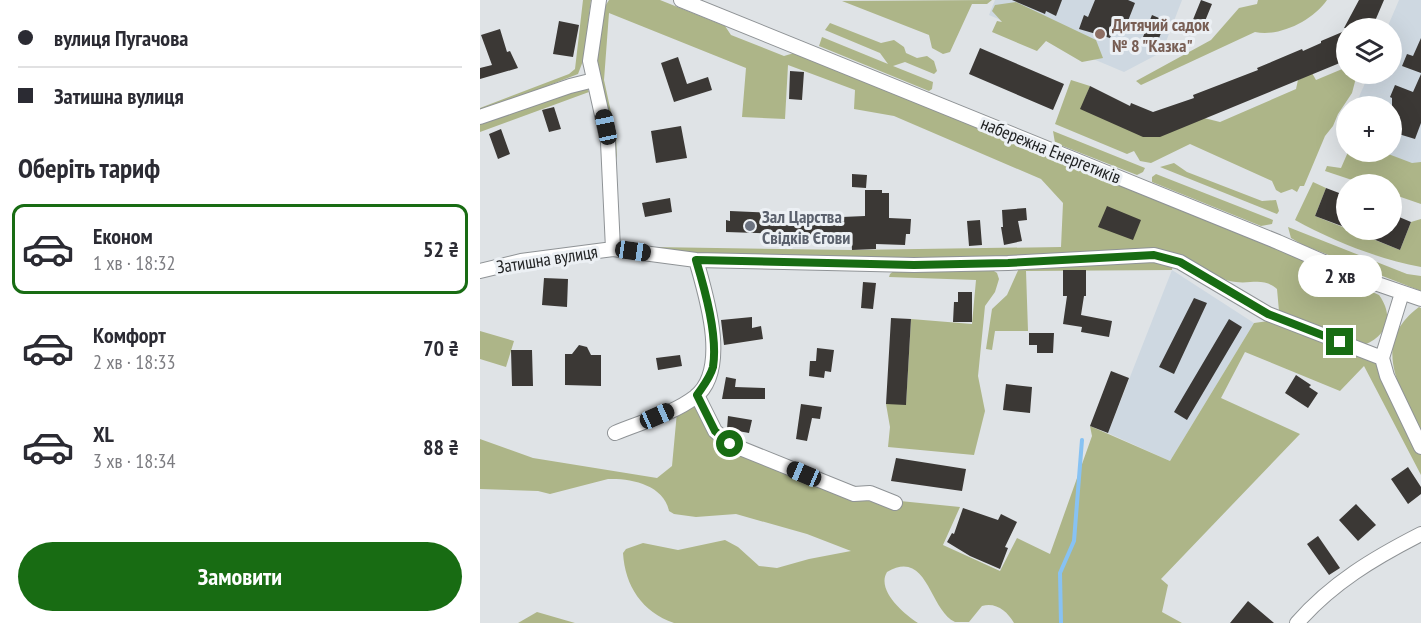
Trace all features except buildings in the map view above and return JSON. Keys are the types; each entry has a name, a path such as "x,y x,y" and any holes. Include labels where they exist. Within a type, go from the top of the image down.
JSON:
{"street":[{"path":"599,0 590,55 608,142 613,249"},
{"name":"набережна Енергетиків","path":"681,0 1421,299"},
{"path":"480,117 563,88 594,80"},
{"name":"Затишна вулиця","path":"480,271 521,261 613,249 696,260 914,265 1008,263 1154,255 1180,262 1268,314 1382,358"},
{"path":"615,433 683,404 697,395 708,380 713,352 708,301 696,260"},
{"path":"1402,293 1382,358 1387,376 1421,447"},
{"path":"697,395 715,431 730,444 854,494 870,493 895,503"},
{"path":"1297,623 1310,608 1373,558 1421,534"}],"shaded area":[{"name":"Дитячий садок № 8 \"Казка\"","path":"995,0 1182,0 1162,52 1124,72 989,15"},
{"path":"1399,0 1421,0 1421,177 1384,162 1402,162 1402,96 1359,96 1365,84 1402,84 1402,18 1391,18"},
{"path":"1172,270 1254,323 1170,461 1108,433"}],"green space":[{"path":"583,0 591,0 583,61 578,74 480,112 480,108 569,74 575,69"},
{"path":"609,0 660,0 725,26 731,35 784,56 794,53 1259,240 1379,295 1386,310 1386,324 1379,336 1364,345 1279,311 1277,289 1272,285 1262,282 1229,281 1181,256 1160,251 1148,250 1036,261 714,257 652,247 852,250 1061,247 1063,203 1041,179 894,116 854,109 855,90 788,65 785,119 742,117 746,68 609,13 604,80 616,135 617,160 604,101 598,56 601,16"},
{"path":"992,0 987,4 972,4 950,52 943,54 932,48 929,35 842,1"},
{"path":"1258,0 1327,0 1313,15 1295,26 1275,32 1255,32 1141,85 1136,81 1211,40 1239,8 1257,4"},
{"path":"1016,2 1096,40 1103,58 1082,62 1046,41 1037,51 992,32 997,21 1002,22 992,11 995,5"},
{"path":"830,23 881,43 894,40 904,47 906,53 917,58 927,56 934,61 937,71 934,74 905,62 893,66 933,82 932,89 929,91 819,46 822,37 888,64 880,53 825,30"},
{"path":"1336,72 1336,84 1354,84 1350,96 1336,96 1336,119 1325,136 1304,186 1300,186 1297,192 1292,189 1281,193 1276,190 1272,181 1190,144 1151,163 1140,161 1134,151 1127,154 1055,124 1071,80 1090,86 1081,109 1204,118 1220,122 1296,89 1298,80 1312,73 1316,80"},
{"path":"585,85 589,92 480,132 480,123"},
{"path":"1053,131 1145,168 1137,175 1055,143"},
{"path":"1402,159 1412,163 1421,162 1421,204 1402,197 1402,174 1336,175 1325,171 1327,166 1341,168 1344,162 1402,162"},
{"path":"1174,163 1187,172 1262,201 1276,200 1279,211 1277,214 1160,167"},
{"path":"1156,174 1273,220 1272,224 1261,226 1152,182 1152,177"},
{"path":"1313,182 1326,188 1315,216 1336,224 1336,240 1325,235 1295,220"},
{"path":"1421,219 1421,267 1337,240 1375,240 1400,250 1411,222"},
{"path":"1288,227 1407,274 1421,276 1421,291 1303,245 1291,238"},
{"path":"1139,259 1173,265 1172,270 1026,271 1028,331 995,331 992,350 986,349 992,309 1007,295 1020,266"},
{"path":"991,269 997,273 999,279 995,292 985,306 978,376 985,411 974,455 888,447 890,427 886,404 906,404 911,319 972,324 976,280 889,277 890,274 895,270"},
{"path":"1419,307 1421,308 1421,433 1398,384 1392,352 1395,336 1404,321"},
{"path":"1276,320 1377,363 1397,411 1421,455 1421,475 1364,366 1340,391 1245,352 1221,398 1300,434 1161,579 1168,585 1162,612 1182,623 1014,623 1001,608 992,605 982,606 969,622 955,622 939,606 920,574 911,568 901,567 887,572 885,586 899,608 918,623 674,623 653,612 637,596 624,565 623,553 626,549 643,543 678,550 725,540 738,547 759,566 777,568 851,551 807,534 736,514 696,517 674,514 669,511 666,502 654,489 627,480 608,479 550,494 538,491 480,489 480,439 533,458 657,478 672,466 677,412 692,406 698,407 708,429 865,500 885,505 890,500 960,507 943,545 1000,571 1017,538 1050,554 1092,436 1090,426 1170,461 1254,323"},
{"path":"480,331 514,341 506,367 480,359"},
{"path":"537,612 575,623 518,623"}],"waterway":[{"path":"1061,623 1060,573 1074,541 1082,440"}],"place":[{"name":"Дитячий садок № 8 \"Казка\"","path":"1100,34"},
{"name":"Зал Царства Свідків Єгови","path":"750,226"}],"route":[{"path":"730,444 715,431 697,395 708,380 713,352 708,301 696,260 914,265 1008,263 1154,255 1180,262 1268,314 1340,342"}]}
